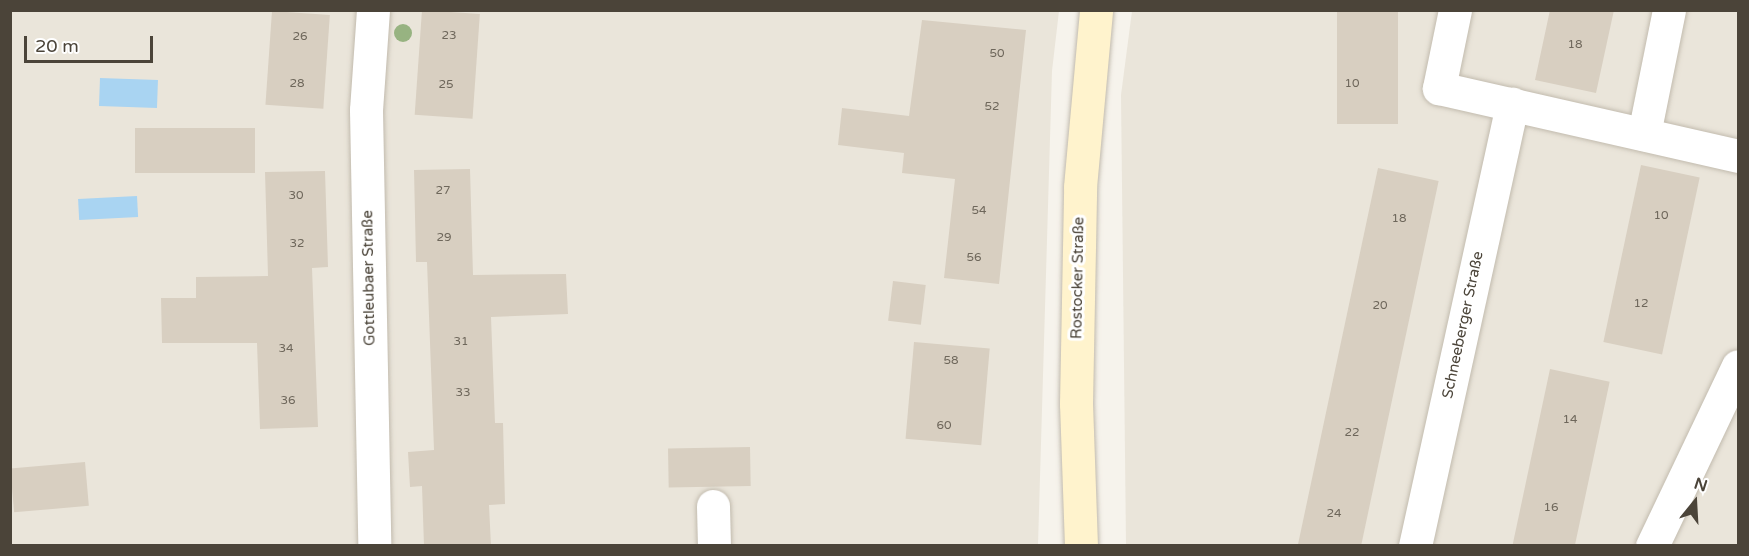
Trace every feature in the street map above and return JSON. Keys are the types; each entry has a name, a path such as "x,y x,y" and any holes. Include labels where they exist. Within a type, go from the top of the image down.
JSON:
{"main road":[{"name":"Rostocker Straße","path":"1081,546 1076,404 1080,187 1096,10"}],"street":[{"name":"Gottleubaer Straße","path":"373,10 366,110 374,546"},
{"path":"1455,10 1439,88 1738,156"},
{"path":"1644,134 1669,10"},
{"name":"Schneeberger Straße","path":"1415,546 1512,104"},
{"path":"1652,546 1738,366"},
{"path":"713,506 714,546"}],"shaded area":[{"path":"10,11 1059,11 1052,71 1038,545 11,545"},
{"path":"1132,11 1738,11 1738,545 1126,545 1121,95"}],"water":[{"path":"100,78 158,80 157,108 99,106"},
{"path":"137,196 138,217 79,220 78,199"}],"building":[{"path":"422,10 480,14 473,119 415,115"},
{"path":"1337,10 1398,10 1398,124 1337,124"},
{"path":"1550,10 1614,10 1596,93 1535,80"},
{"path":"272,11 330,15 323,109 265,105"},
{"path":"922,20 1026,30 999,284 944,278 955,179 902,173 904,153 838,145 842,108 909,116"},
{"path":"135,128 255,128 255,173 135,173"},
{"path":"1641,165 1700,177 1662,355 1603,342"},
{"path":"1378,168 1439,181 1361,546 1298,546"},
{"path":"470,169 473,275 566,274 568,314 491,317 495,423 503,423 505,504 489,505 491,546 424,546 422,486 410,487 408,452 434,450 427,262 416,262 414,170"},
{"path":"325,171 328,267 312,268 318,427 260,429 257,343 162,343 161,298 196,298 196,277 268,276 265,172"},
{"path":"893,281 926,285 921,325 888,321"},
{"path":"914,342 990,349 981,445 906,439"},
{"path":"1550,369 1610,382 1575,546 1512,546"},
{"path":"750,447 751,486 669,487 668,448"},
{"path":"85,462 89,506 14,512 10,469"}]}
